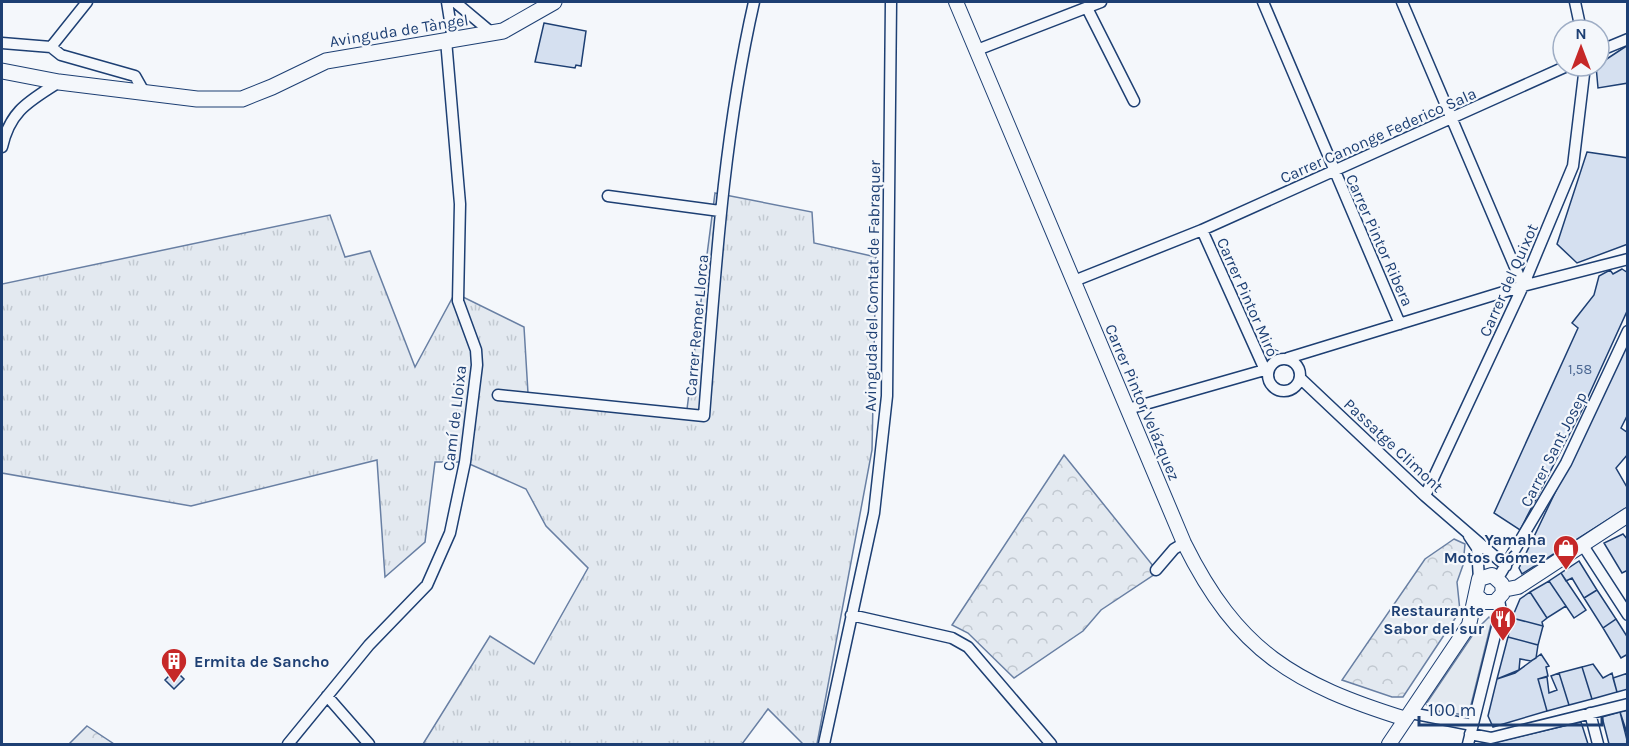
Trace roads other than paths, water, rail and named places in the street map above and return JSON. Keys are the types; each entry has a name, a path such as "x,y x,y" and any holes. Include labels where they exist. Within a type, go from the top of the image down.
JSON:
{"main road":[{"name":"Avinguda de Tàngel","path":"2,71 59,82 144,92 221,100 242,99 326,61 492,33 517,24 554,2"}],"street":[{"path":"51,47 87,2"},
{"name":"Camí de Lloixa","path":"288,744 369,645 427,585 450,533 465,462 477,365 476,351 458,301 460,204 447,2"},
{"path":"455,2 492,33"},
{"name":"Carrer Remer Llorca","path":"498,395 704,416 720,211 739,69 754,2"},
{"name":"Avinguda del Comtat de Fabraquer","path":"824,744 874,513 887,396 891,2"},
{"name":"Carrer Pintor Velázquez","path":"956,2 1184,543 1215,599 1243,633 1268,655 1305,681 1333,695 1408,716"},
{"path":"977,50 1101,2"},
{"name":"Carrer Pintor Ribera","path":"1263,2 1400,324"},
{"path":"1402,2 1523,286"},
{"path":"1575,2 1578,18"},
{"path":"1087,8 1134,100"},
{"path":"1611,46 1628,39"},
{"path":"2,43 51,47 62,56 135,76 144,92"},
{"name":"Carrer Canonge Federico Sala","path":"1202,230 1551,73"},
{"name":"Carrer del Quixot","path":"1425,496 1523,286 1573,166 1584,78"},
{"path":"2,147 3,132 20,107 59,82"},
{"path":"608,196 720,211"},
{"name":"Carrer Pintor Miró","path":"1074,281 1202,230 1267,369"},
{"path":"1128,409 1267,369 1279,359 1523,286 1628,260"},
{"name":"Carrer Sant Josep","path":"1499,587 1566,463 1628,331"},
{"path":"1267,369 1269,381 1280,391 1293,389 1300,378 1298,365 1288,358"},
{"name":"Passatge Climont","path":"1300,378 1467,533 1477,548 1479,579"},
{"path":"1389,744 1468,625 1479,579 1485,576 1499,587 1518,587 1628,514"},
{"name":"Passatge Climont","path":"1467,533 1499,587"},
{"path":"1156,570 1174,549 1184,543"},
{"path":"1582,544 1628,615"},
{"path":"1476,595 1484,602 1499,587"},
{"path":"1468,625 1486,611 1499,587"},
{"path":"1470,735 1501,611 1499,587"},
{"path":"851,615 952,638 968,647 1051,744"},
{"path":"327,696 369,744"},
{"path":"1408,716 1470,735 1491,738 1628,704"},
{"path":"1590,713 1598,744"}],"place":[{"name":"Yamaha Motos Gómez","path":"1566,571"},
{"name":"Restaurante Sabor del sur","path":"1503,642"},
{"name":"Ermita de Sancho","path":"174,684"}]}
